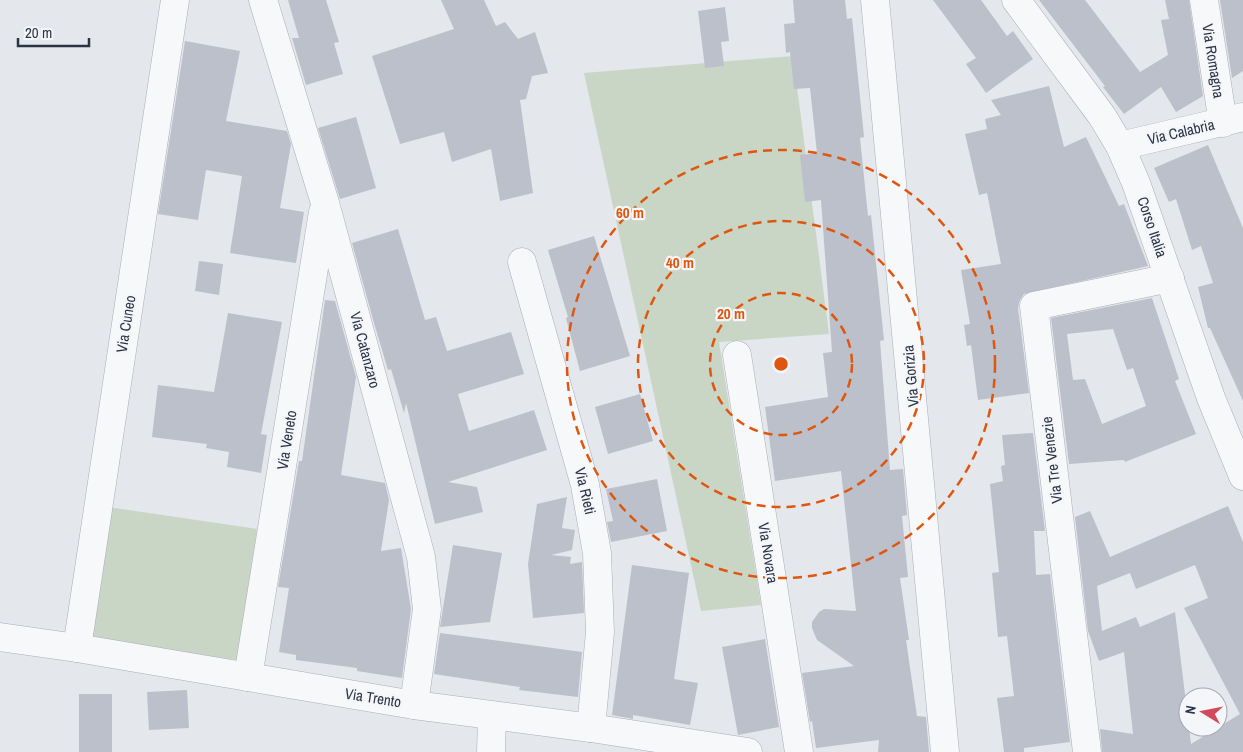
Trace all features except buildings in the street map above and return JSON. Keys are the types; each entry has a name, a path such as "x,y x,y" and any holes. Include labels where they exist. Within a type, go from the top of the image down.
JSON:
{"street":[{"name":"Via Cuneo","path":"77,648 175,0"},
{"name":"Via Catanzaro","path":"263,0 325,203 418,547 425,580 426,623 414,705"},
{"name":"Via Gorizia","path":"875,0 945,752"},
{"name":"Corso Italia","path":"1016,0 1102,116 1120,146 1136,183 1211,398 1243,476"},
{"name":"Via Romagna","path":"1204,0 1233,120"},
{"name":"Via Calabria","path":"1120,146 1233,120"},
{"name":"Via Veneto","path":"248,677 325,203"},
{"name":"Via Rieti","path":"522,262 583,478 597,553 600,632 591,728"},
{"name":"Via Tre Venezie","path":"1087,752 1034,306 1170,278"},
{"name":"Via Novara","path":"737,355 799,752"},
{"name":"Via Trento","path":"0,638 77,648 414,705 591,728 748,752"},
{"path":"491,752 492,716"}],"green space":[{"path":"793,56 829,334 719,342 761,605 701,611 584,73"},
{"path":"108,507 257,529 237,660 88,638"}]}
